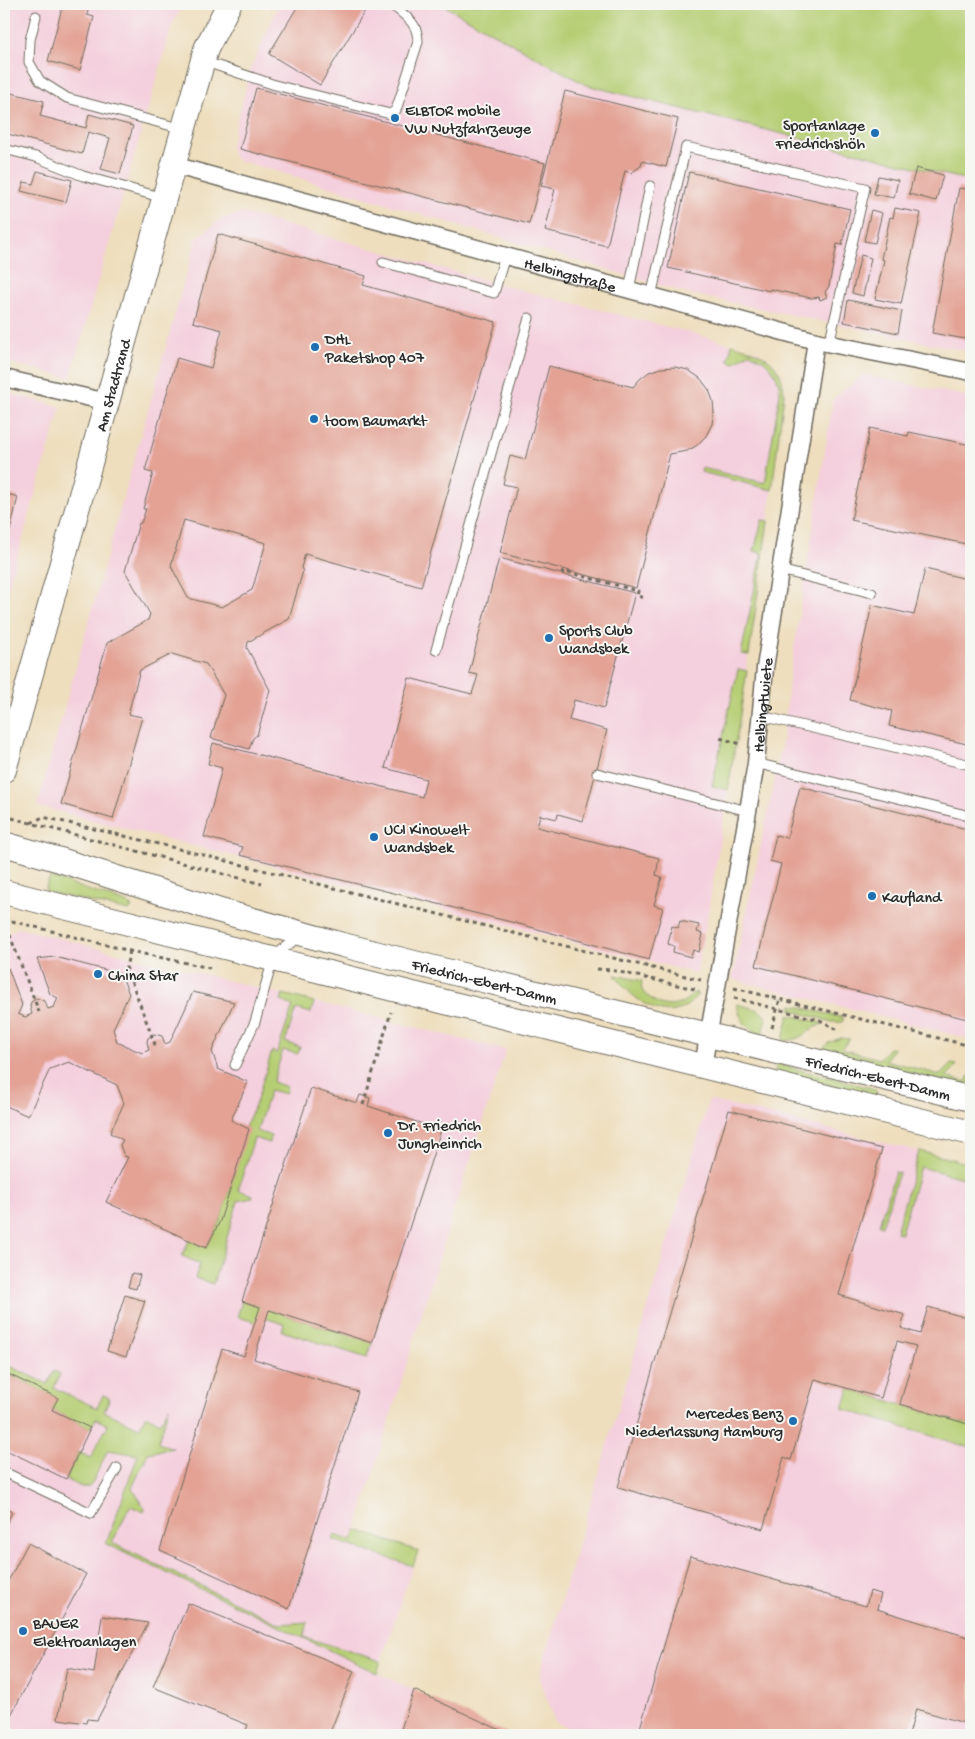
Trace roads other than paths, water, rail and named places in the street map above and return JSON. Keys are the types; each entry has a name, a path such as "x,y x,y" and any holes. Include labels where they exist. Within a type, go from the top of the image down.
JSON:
{"main road":[{"name":"Am Stadtrand","path":"4,770 202,61 206,48 229,4"},
{"name":"Friedrich-Ebert-Damm","path":"4,844 199,905 454,974 971,1099"},
{"name":"Friedrich-Ebert-Damm","path":"4,892 971,1132"}],"street":[{"name":"Helbingstraße","path":"173,165 822,343 971,372"},
{"name":"Helbingtwiete","path":"703,1066 756,763 765,668 780,570 822,343"},
{"path":"4,378 107,402"}],"lane":[{"path":"202,61 274,85 390,114 396,110 400,101 418,42 418,32 413,23 391,4"},
{"path":"36,16 30,40 29,62 40,81 67,98 183,129"},
{"path":"651,296 686,147 865,188 822,343"},
{"path":"4,149 36,157 82,176 164,198"},
{"path":"629,290 650,186"},
{"path":"383,262 494,293 505,256"},
{"path":"436,650 528,318"},
{"path":"780,570 872,593"},
{"path":"761,716 971,765"},
{"path":"756,763 962,814 971,818"},
{"path":"596,773 748,811"},
{"path":"235,1066 255,1022 273,959 284,947 303,934"},
{"path":"4,1472 91,1513 117,1468"}],"place":[{"name":"ELBTOR mobile VW Nutzfahrzeuge","path":"395,118"},
{"name":"Sportanlage Friedrichshöh","path":"875,133"},
{"name":"DHL Paketshop 407","path":"315,347"},
{"name":"toom Baumarkt","path":"314,419"},
{"name":"Sports Club Wandsbek","path":"549,638"},
{"name":"UCI Kinowelt Wandsbek","path":"374,837"},
{"name":"Kaufland","path":"872,896"},
{"name":"China Star","path":"98,974"},
{"name":"Dr. Friedrich Jungheinrich","path":"388,1133"},
{"name":"Mercedes Benz Niederlassung Hamburg","path":"793,1421"},
{"name":"BAUER Elektroanlagen","path":"23,1631"}]}
